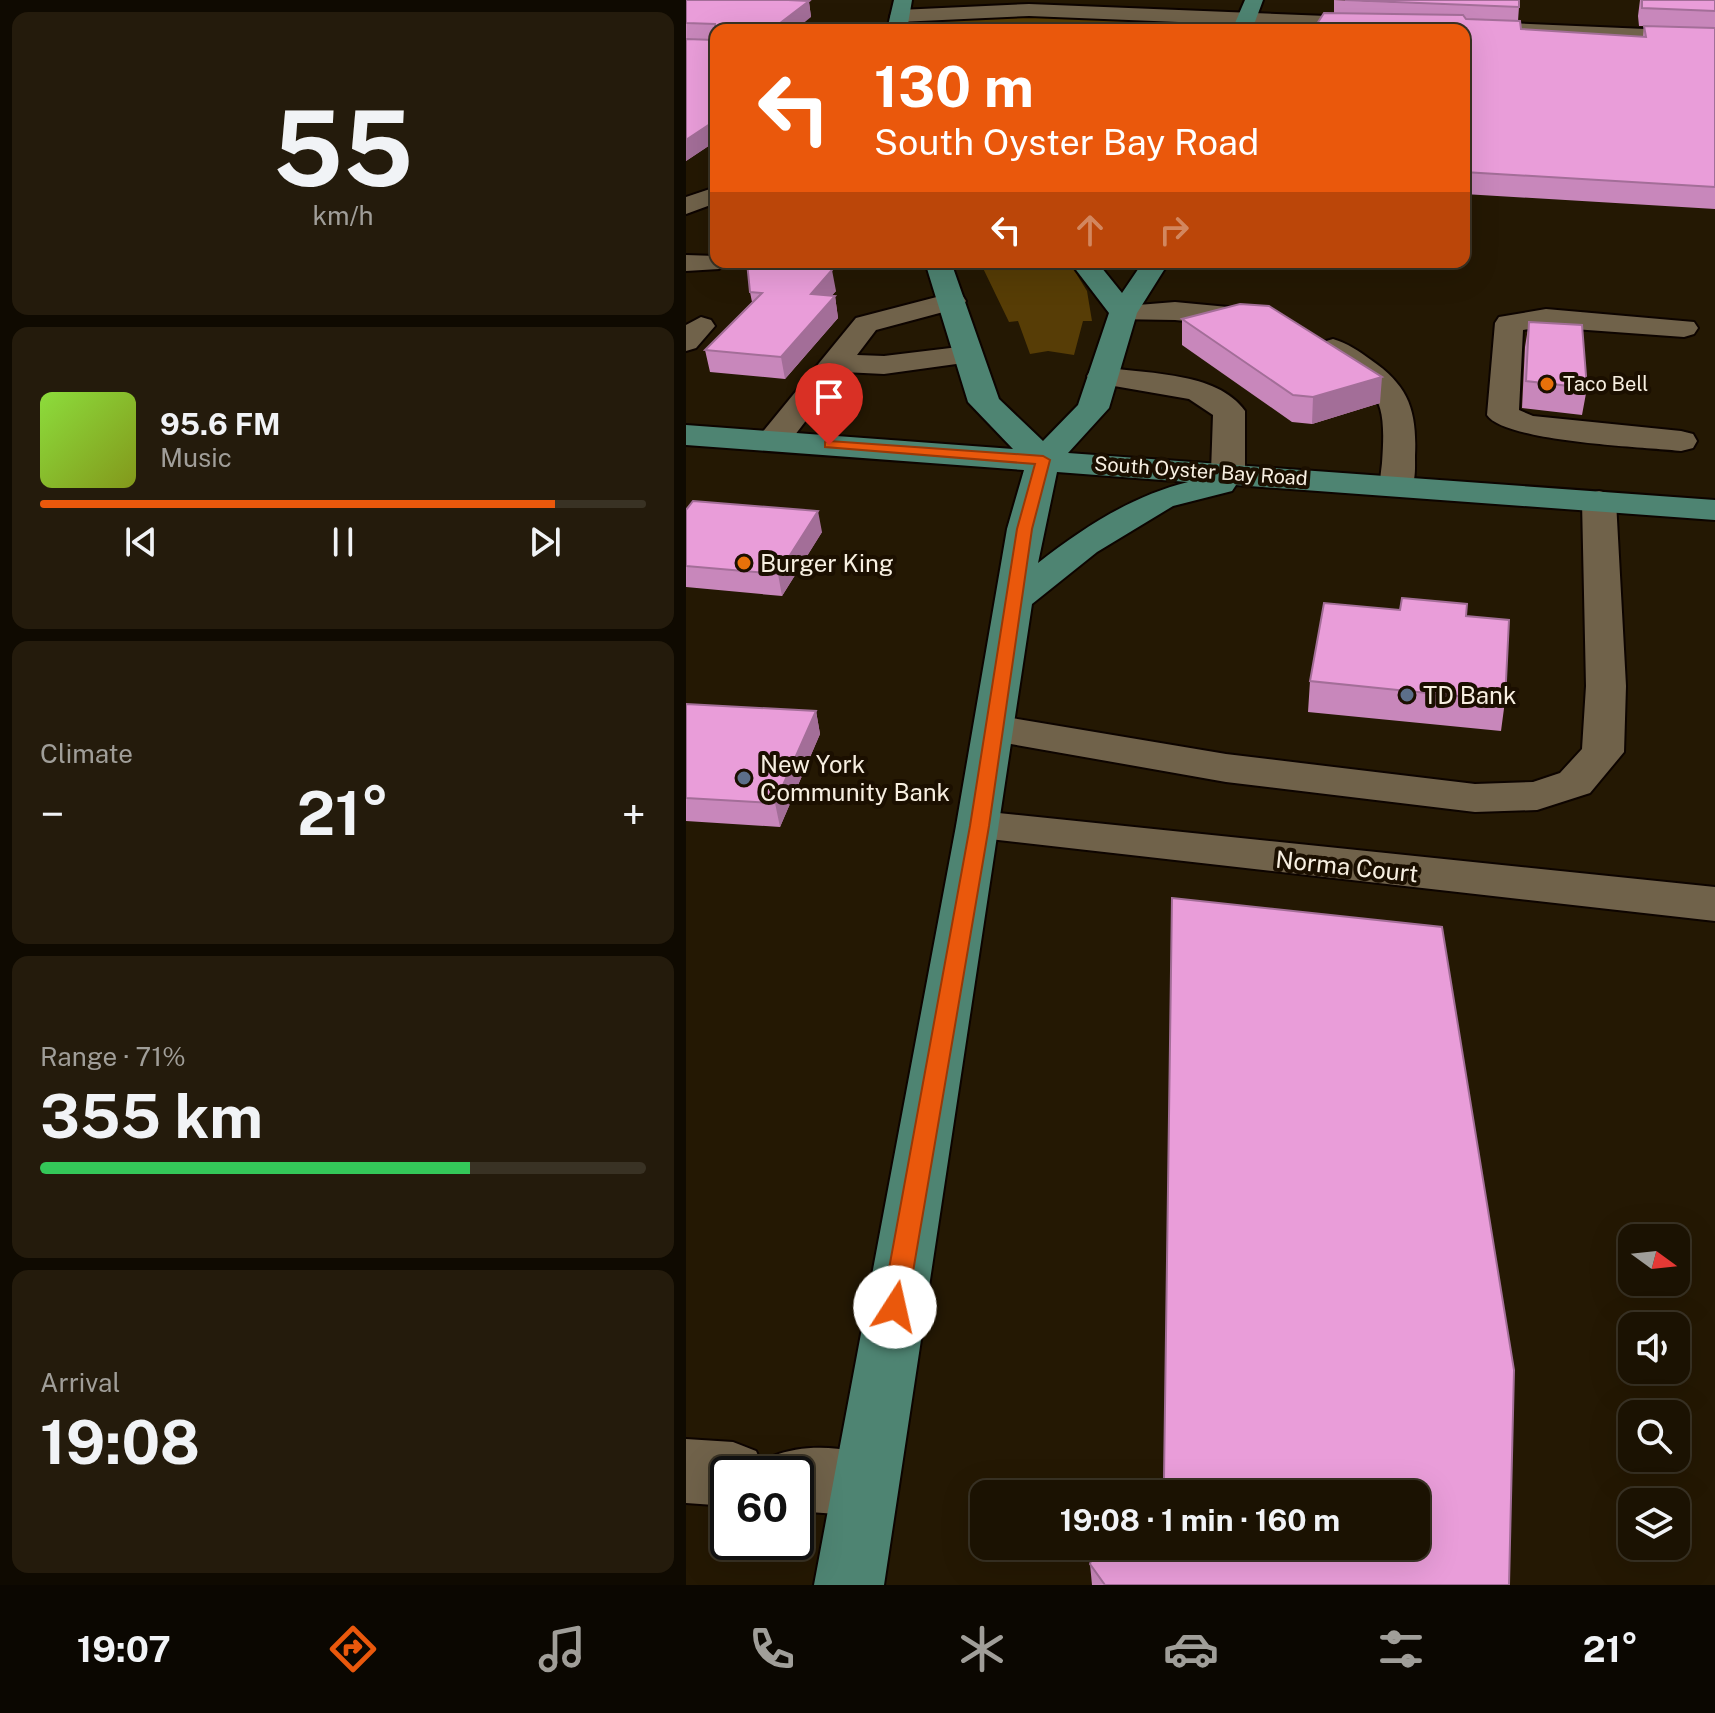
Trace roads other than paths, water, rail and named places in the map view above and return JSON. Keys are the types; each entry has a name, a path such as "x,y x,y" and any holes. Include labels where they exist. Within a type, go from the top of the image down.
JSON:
{"main road":[{"path":"940,268 984,402 1043,460"},
{"path":"1088,268 1123,313"},
{"path":"849,1585 979,826 1025,529 1043,460 1093,408 1123,313 1152,268"},
{"name":"South Oyster Bay Road","path":"686,435 1244,473 1715,510"},
{"path":"1013,601 1084,544 1161,499 1244,473"}],"street":[{"path":"900,15 1029,10 1248,16 1374,24"},
{"path":"1572,10 1574,32"},
{"path":"1482,28 1715,38"},
{"path":"686,206 710,196"},
{"path":"773,441 866,324 952,301"},
{"path":"1123,313 1175,311 1298,326 1330,359 1382,379 1402,406 1397,485"},
{"path":"1681,441 1527,425 1503,415 1509,323 1546,318 1684,328"},
{"path":"835,363 884,365 967,355"},
{"path":"1102,376 1198,391 1229,411 1244,473"},
{"path":"1213,401 1243,388"},
{"path":"994,728 1199,763 1475,798 1537,796 1575,783 1603,752 1606,686 1599,501"},
{"name":"Norma Court","path":"979,826 1715,904"},
{"path":"686,1471 710,1473"},
{"path":"814,1480 864,1484"}],"place":[{"name":"Taco Bell","path":"1547,384"},
{"name":"Burger King","path":"744,563"},
{"name":"TD Bank","path":"1407,695"},
{"name":"New York Community Bank","path":"744,778"}]}
